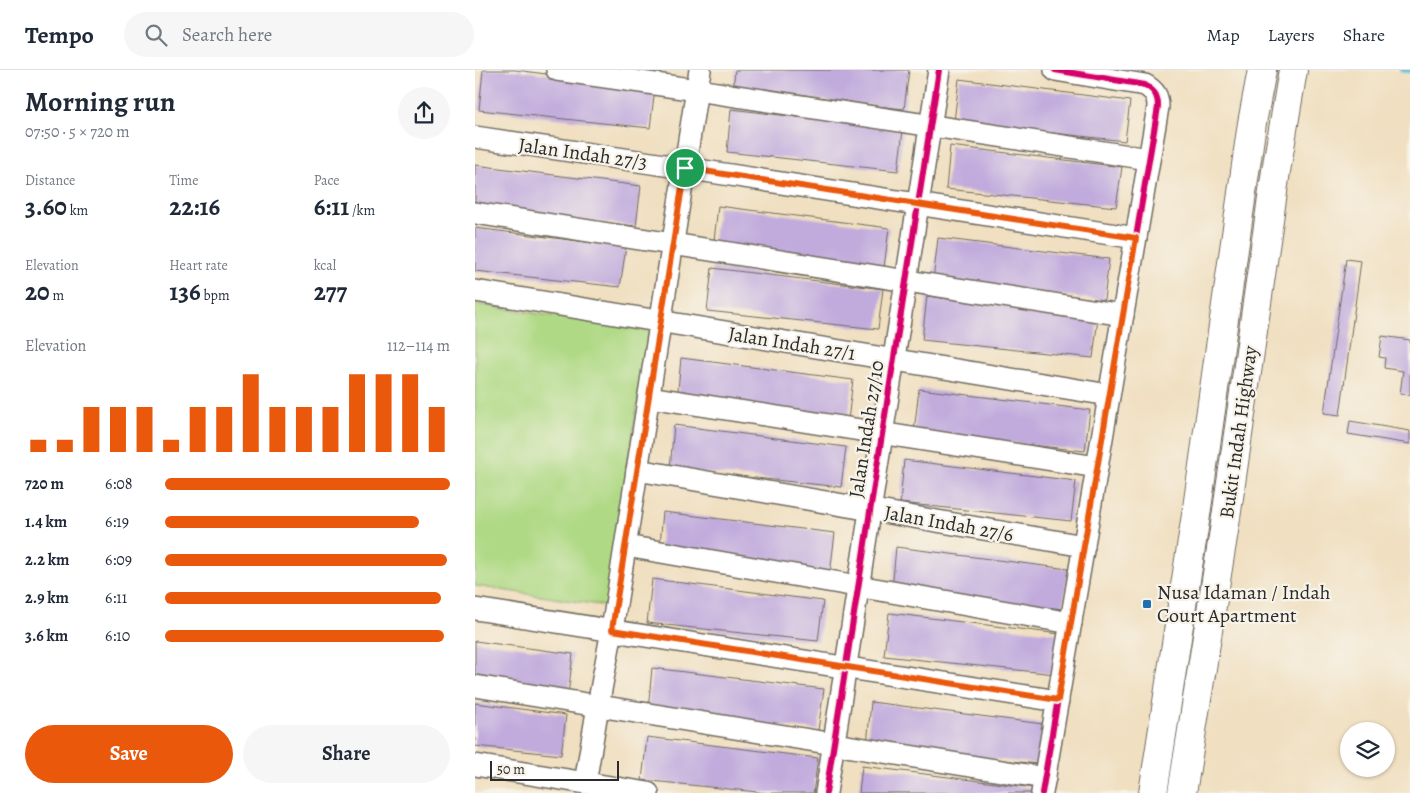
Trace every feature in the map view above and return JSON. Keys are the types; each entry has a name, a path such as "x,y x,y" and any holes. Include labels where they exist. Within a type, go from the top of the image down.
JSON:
{"highway":[{"name":"Bukit Indah Highway","path":"1153,793 1197,515 1252,123 1262,70"},
{"name":"Bukit Indah Highway","path":"1182,793 1226,518 1275,171 1291,77"}],"street":[{"path":"557,70 699,80 931,126 1149,159"},
{"name":"Jalan Indah 27/10","path":"825,793 939,70"},
{"path":"475,686 833,744 1044,786 1158,107 1158,98 1152,89 1145,85 1055,70"},
{"path":"585,783 626,546 699,80"},
{"name":"Jalan Indah 27/3","path":"475,137 1136,238"},
{"path":"475,214 1123,315"},
{"name":"Jalan Indah 27/1","path":"475,291 1109,395"},
{"path":"649,397 1097,467"},
{"name":"Jalan Indah 27/6","path":"637,470 1084,546"},
{"path":"626,546 1071,623"},
{"path":"475,609 1058,700"},
{"path":"475,764 648,793"}],"green space":[{"path":"475,304 649,331 606,606 475,586"}],"building":[{"path":"483,70 515,70 655,88 650,128 479,110"},
{"path":"735,70 909,70 904,109 733,90"},
{"path":"959,79 1130,101 1125,141 954,122"},
{"path":"731,109 903,130 898,171 727,152"},
{"path":"950,146 1122,167 1116,207 946,189"},
{"path":"475,165 641,186 636,226 475,209"},
{"path":"718,206 889,228 884,268 713,249"},
{"path":"475,228 626,247 620,287 475,271"},
{"path":"938,238 1109,259 1104,300 933,281"},
{"path":"1346,259 1361,261 1340,415 1324,413"},
{"path":"712,268 883,289 878,329 707,311"},
{"path":"927,296 1098,318 1093,358 922,340"},
{"path":"1382,336 1410,340 1410,395 1400,394 1403,371 1384,368 1385,358 1379,357"},
{"path":"681,358 853,380 848,420 677,401"},
{"path":"919,389 1090,410 1085,451 914,432"},
{"path":"1350,421 1410,431 1410,444 1348,434"},
{"path":"674,425 846,447 841,487 670,469"},
{"path":"904,460 1076,481 1071,521 900,503"},
{"path":"663,512 835,533 830,574 659,555"},
{"path":"896,547 1068,569 1063,609 892,590"},
{"path":"652,579 823,601 818,641 647,623"},
{"path":"889,613 1060,634 1055,674 884,656"},
{"path":"475,641 573,654 568,695 475,684"},
{"path":"652,668 824,689 818,730 648,711"},
{"path":"871,702 1043,724 1038,764 867,745"},
{"path":"475,703 566,715 561,755 475,746"},
{"path":"647,737 818,758 813,793 767,793 642,780"},
{"path":"862,766 1034,788 1033,793 859,793"}],"waterway":[{"path":"1402,70 1410,71"}],"cycle path":[{"path":"826,793 939,70"},
{"path":"1042,793 1158,107 1155,94 1145,85 1055,70"}],"place":[{"name":"Nusa Idaman / Indah Court Apartment","path":"1147,604"}],"route":[{"path":"685,168 1136,238 1058,700 612,630 685,168"}]}
